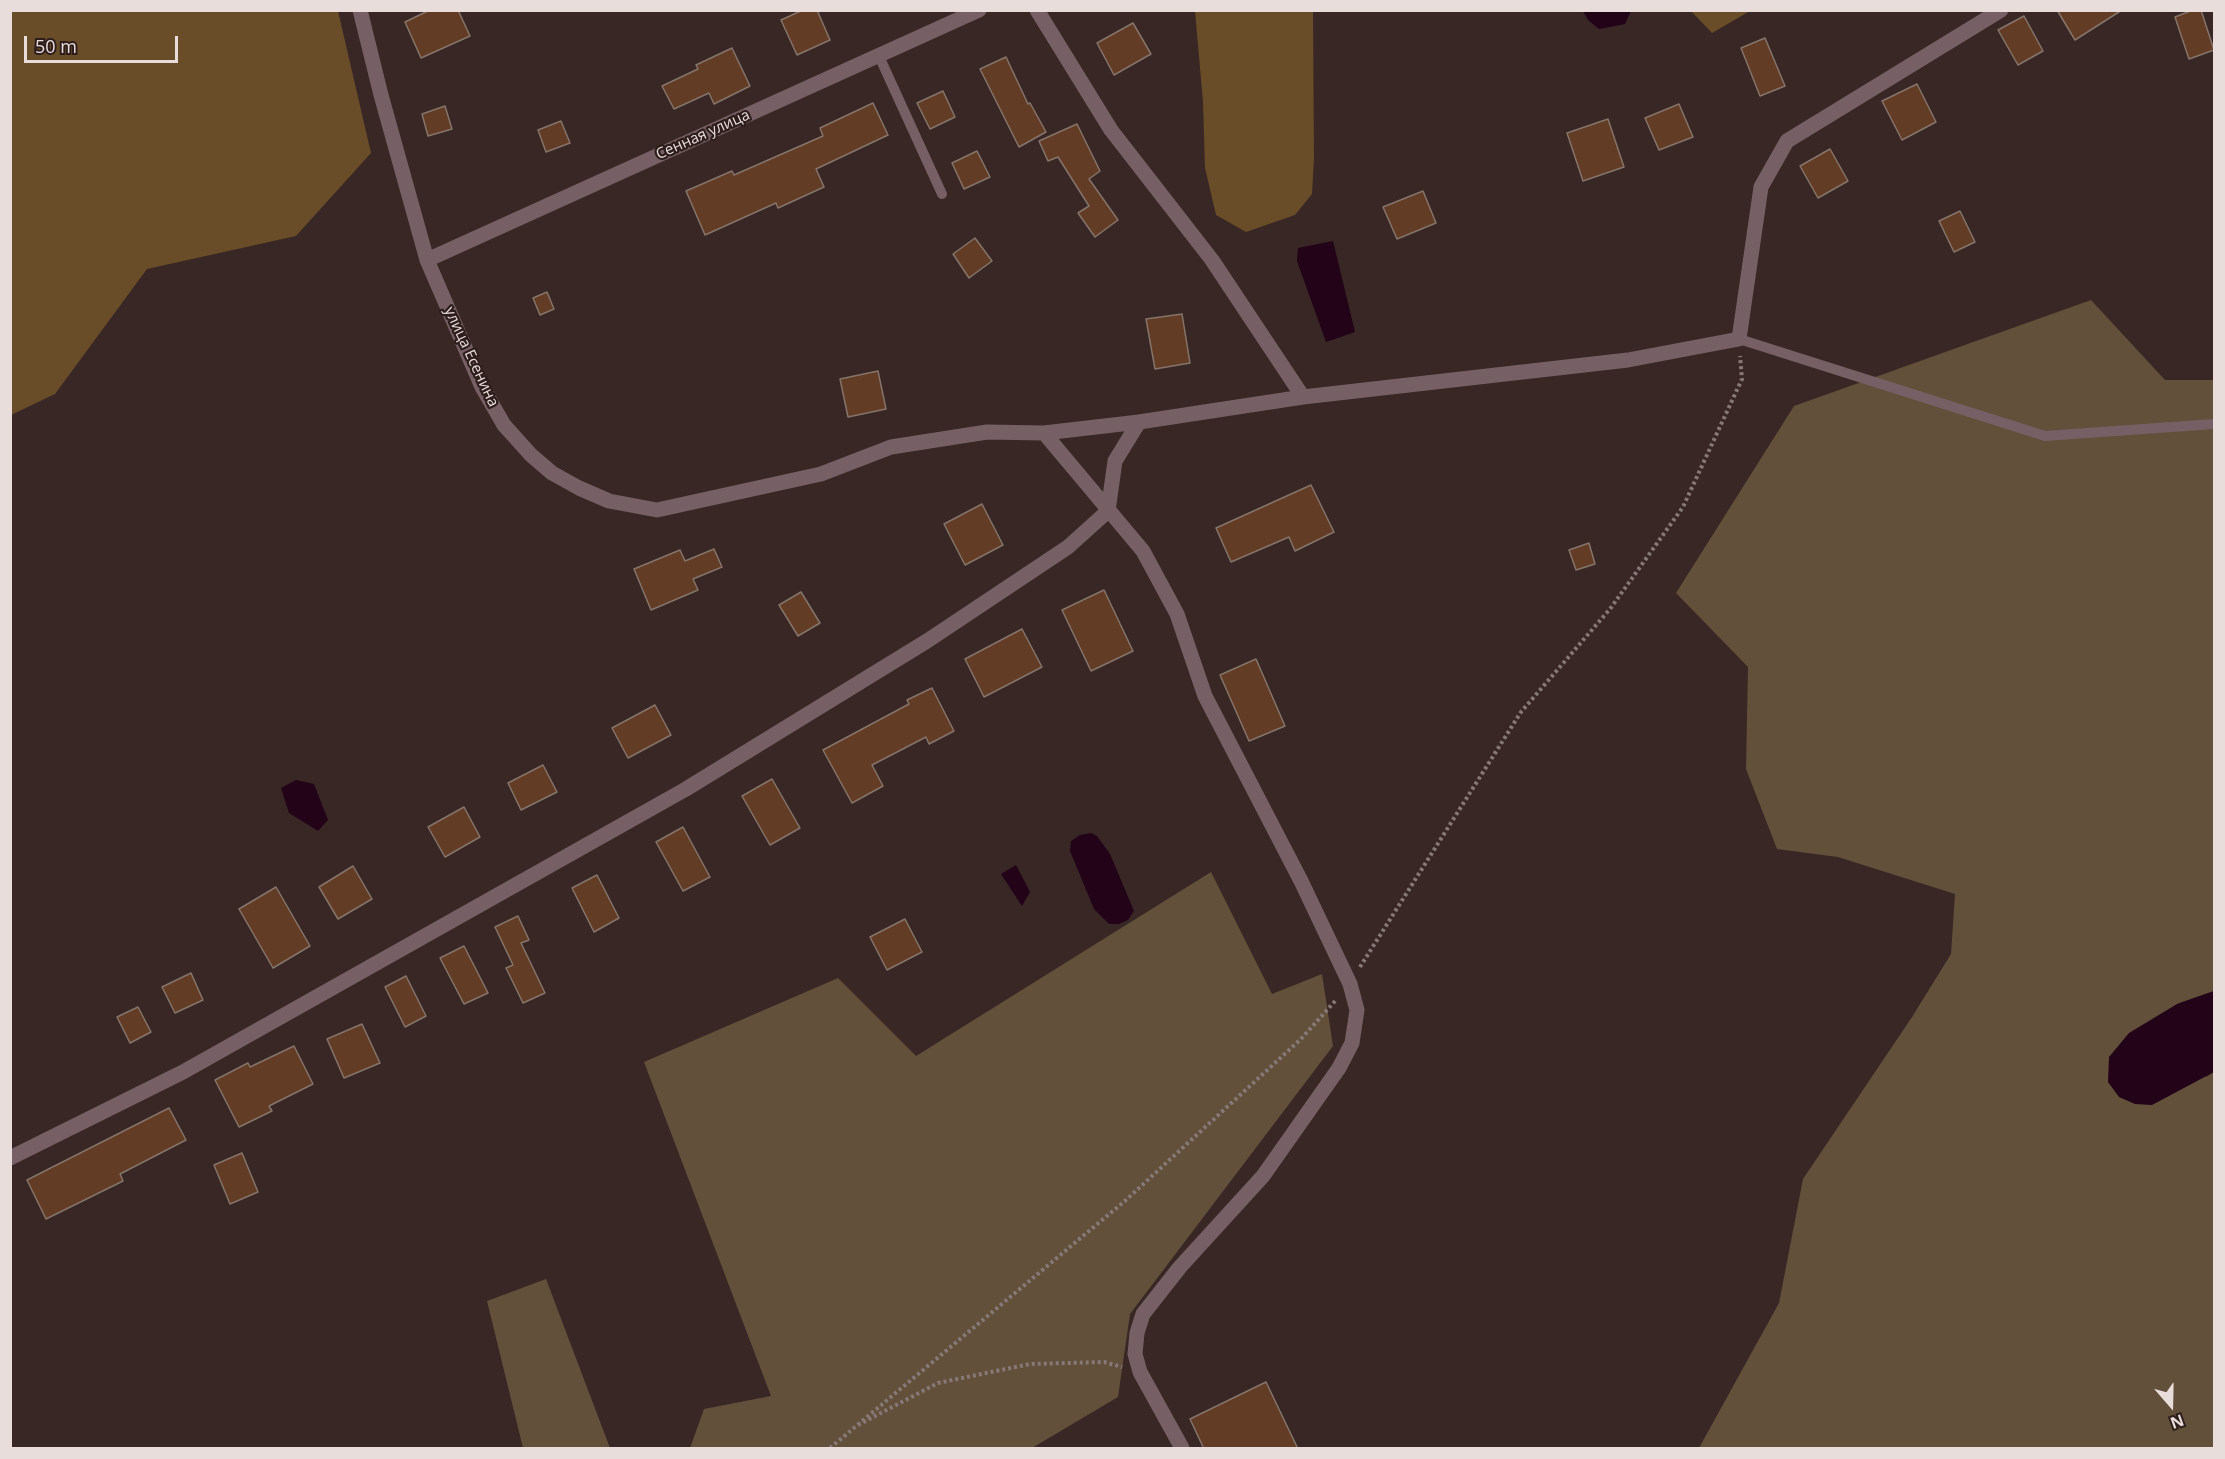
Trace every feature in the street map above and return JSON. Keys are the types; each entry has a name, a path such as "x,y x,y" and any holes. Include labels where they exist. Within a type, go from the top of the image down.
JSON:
{"street":[{"name":"улица Есенина","path":"360,10 427,260 482,387 504,425 531,455 552,473 609,501 657,510 821,474 891,447 987,432 1044,433 1139,422 1303,397 1628,360 1739,339"},
{"name":"Сенная улица","path":"427,260 979,10"},
{"path":"1037,10 1111,130 1212,260 1303,397"},
{"path":"1739,339 1761,187 1787,141 2001,10"},
{"path":"10,1158 183,1072 686,789 927,641 1068,547 1108,511 1114,461 1139,422"},
{"path":"1044,433 1143,550 1177,615 1205,696 1306,891 1350,984 1357,1010 1352,1043 1339,1068 1263,1176 1180,1267 1143,1314 1137,1333 1135,1354 1140,1372 1182,1449"}],"lane":[{"path":"879,56 942,194"},
{"path":"1739,339 2045,436 2214,424"}],"path":[{"path":"851,1429 938,1383 1018,1366 1104,1362 1140,1372"}],"shaded area":[{"path":"10,11 338,11 371,153 296,236 147,269 55,394 11,415"},
{"path":"1195,11 1313,11 1314,158 1312,194 1295,215 1246,232 1216,215 1205,168 1203,102"},
{"path":"1583,11 1631,11 1625,24 1599,29 1588,20"},
{"path":"1691,11 1750,11 1712,33"},
{"path":"1333,241 1355,332 1326,342 1297,261 1298,248"},
{"path":"2091,300 2165,380 2214,380 2214,991 2177,1004 2206,1077 2214,1072 2214,1448 1699,1448 1779,1303 1803,1179 1912,1017 1951,954 1955,894 1838,857 1777,849 1746,769 1748,667 1676,593 1794,406"},
{"path":"296,780 314,784 328,820 318,831 289,813 281,788"},
{"path":"1091,833 1097,836 1110,854 1134,911 1128,920 1119,924 1109,924 1094,909 1070,851 1071,841 1080,835"},
{"path":"1016,865 1030,892 1022,906 1001,874"},
{"path":"1211,872 1272,994 1322,974 1333,1046 1130,1314 1118,1397 1032,1448 690,1448 704,1409 771,1396 644,1062 838,978 916,1056"},
{"path":"2214,991 2214,1072 2152,1105 2135,1104 2119,1097 2108,1082 2109,1057 2129,1033 2177,1004"},
{"path":"546,1279 610,1448 523,1448 487,1301"}],"building":[{"path":"430,10 458,10 470,36 421,58 405,22"},
{"path":"803,10 817,10 830,40 797,55 781,20"},
{"path":"2057,10 2122,10 2075,40"},
{"path":"2193,10 2201,10 2214,50 2189,59 2175,17"},
{"path":"2024,16 2043,51 2018,65 1998,30"},
{"path":"1133,23 1151,54 1114,75 1097,43"},
{"path":"1765,38 1785,86 1760,96 1741,48"},
{"path":"732,48 750,86 714,104 709,93 674,109 662,86 698,69 696,65"},
{"path":"1006,57 1028,104 1030,103 1046,132 1019,147 980,69"},
{"path":"1917,84 1936,122 1902,140 1882,101"},
{"path":"943,91 955,117 930,129 917,103"},
{"path":"873,103 888,135 816,169 824,187 778,208 776,203 705,235 686,191 732,171 734,175 823,136 820,128"},
{"path":"1679,104 1693,137 1659,150 1645,118"},
{"path":"445,106 452,129 428,136 422,114"},
{"path":"1608,119 1624,167 1583,181 1567,133"},
{"path":"561,121 570,143 546,152 538,130"},
{"path":"1077,124 1100,171 1089,179 1118,220 1095,237 1078,213 1089,206 1058,157 1048,161 1039,141"},
{"path":"1830,149 1848,181 1818,198 1800,166"},
{"path":"977,151 990,177 964,189 952,163"},
{"path":"1423,191 1436,223 1397,239 1383,207"},
{"path":"1960,211 1975,242 1954,252 1939,221"},
{"path":"975,238 992,261 969,278 953,254"},
{"path":"547,292 554,309 540,315 533,298"},
{"path":"1182,314 1190,363 1155,369 1146,319"},
{"path":"878,371 886,409 848,417 840,379"},
{"path":"1311,485 1334,532 1295,551 1289,537 1231,562 1216,528"},
{"path":"982,504 1003,545 965,565 944,524"},
{"path":"1589,543 1595,564 1576,570 1569,550"},
{"path":"714,549 722,567 693,579 698,590 651,610 634,569 680,550 685,561"},
{"path":"1104,590 1133,651 1091,671 1062,610"},
{"path":"801,592 820,623 798,636 779,605"},
{"path":"1022,629 1042,667 984,697 965,659"},
{"path":"1256,659 1285,726 1249,741 1220,675"},
{"path":"932,688 954,731 929,744 926,737 872,765 883,786 852,803 823,750 909,704 907,700"},
{"path":"655,705 671,735 628,758 612,728"},
{"path":"543,765 557,792 521,810 508,783"},
{"path":"772,779 800,828 770,845 742,796"},
{"path":"464,807 480,837 445,857 428,827"},
{"path":"683,827 710,877 683,891 656,842"},
{"path":"353,866 372,899 338,919 319,887"},
{"path":"597,875 619,918 594,932 572,888"},
{"path":"276,887 310,946 273,968 239,909"},
{"path":"518,916 529,940 521,943 545,993 523,1003 506,968 513,965 495,927"},
{"path":"905,919 922,952 887,970 870,937"},
{"path":"464,946 488,993 464,1004 440,958"},
{"path":"191,973 203,1000 175,1013 162,987"},
{"path":"406,976 426,1016 405,1027 385,987"},
{"path":"138,1007 151,1032 130,1043 117,1017"},
{"path":"362,1024 380,1063 344,1078 327,1039"},
{"path":"294,1046 313,1084 269,1106 272,1111 239,1127 215,1080 248,1063 250,1067"},
{"path":"169,1108 186,1140 120,1174 123,1181 46,1219 27,1180"},
{"path":"242,1153 258,1192 230,1204 214,1165"},
{"path":"1266,1382 1298,1449 1204,1449 1190,1419"}]}
